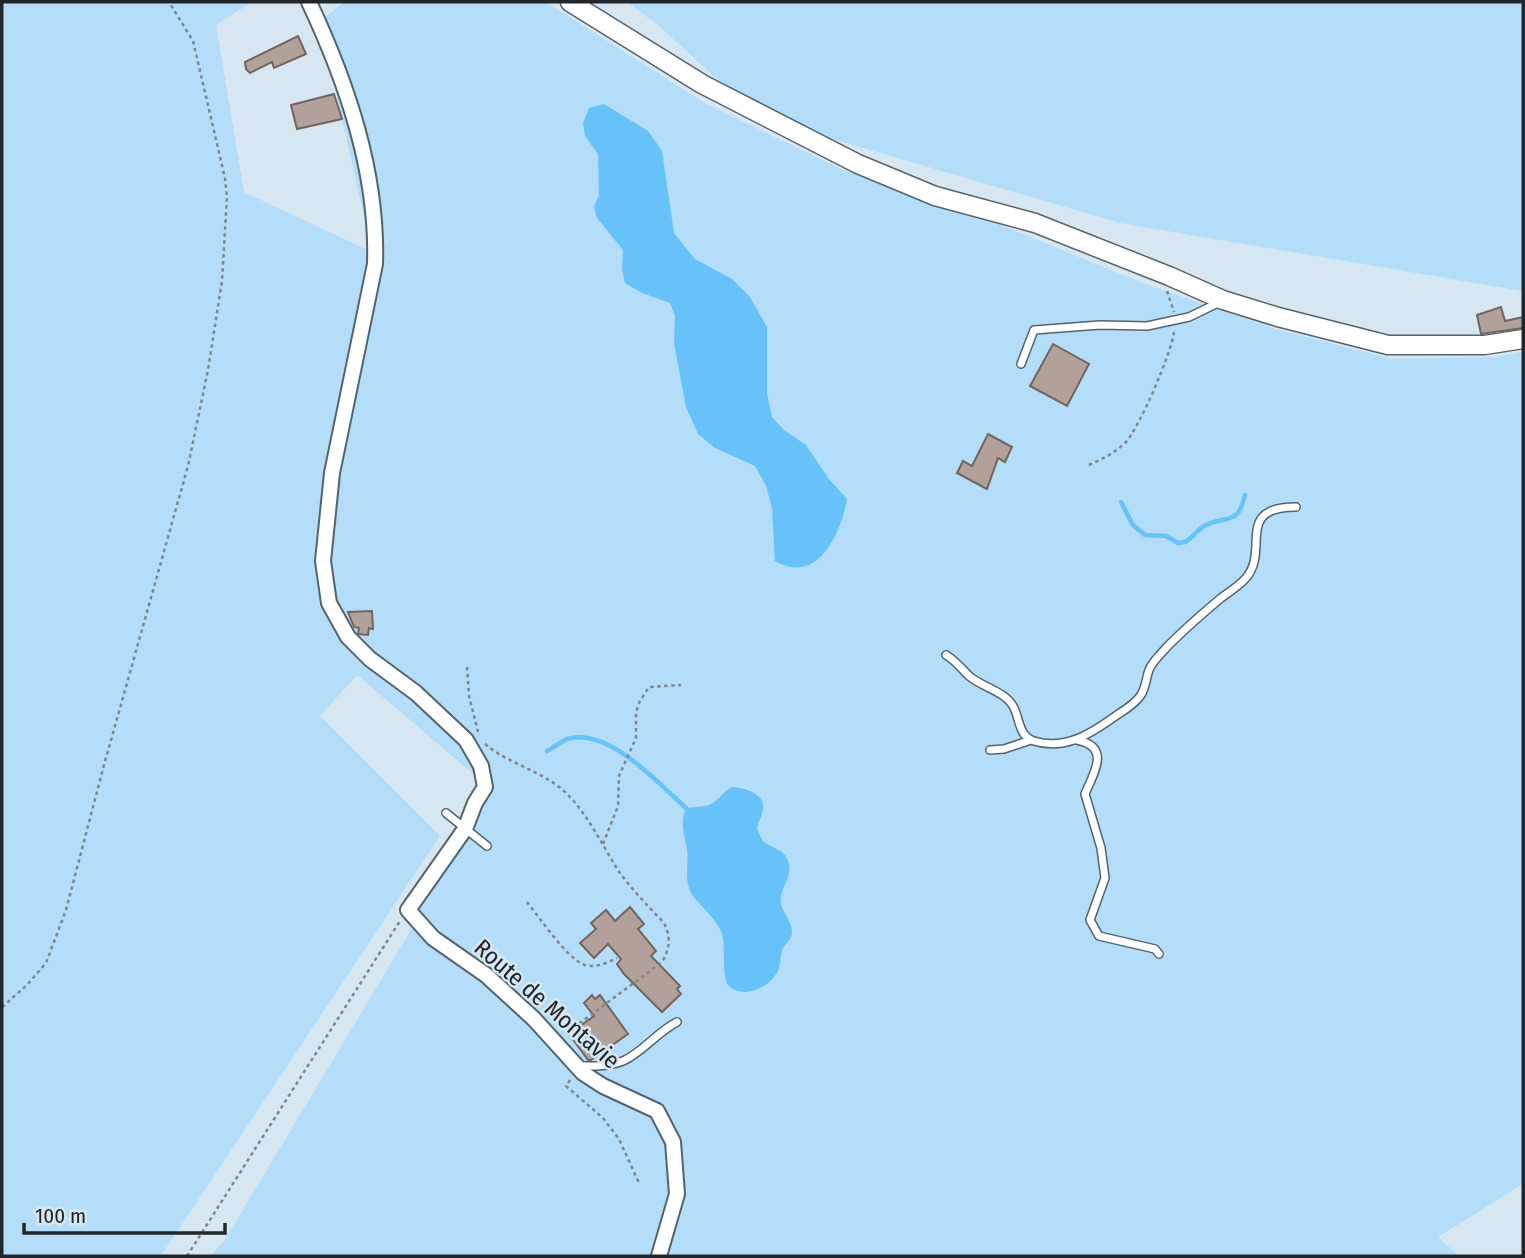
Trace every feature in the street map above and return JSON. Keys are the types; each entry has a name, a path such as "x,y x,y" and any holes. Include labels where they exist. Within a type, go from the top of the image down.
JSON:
{"street":[{"path":"309,2 337,67 354,120 371,189 376,231 373,274 332,473 325,524 323,561 329,603 348,637 370,659 416,693 466,740 481,766 485,788 475,803 465,830 408,910"},
{"path":"570,2 702,84 858,164 935,196 1035,223 1223,300 1388,345 1485,345 1523,339"},
{"name":"Route de Montavie","path":"408,910 433,938 486,975 515,1001 556,1040 578,1066 603,1086 657,1111 673,1142 677,1194 659,1256"}],"lane":[{"path":"1021,364 1034,330 1100,325 1147,326 1189,317 1223,300"},
{"path":"1076,740 1100,727 1141,696 1149,669 1166,648 1245,579 1252,564 1255,532 1266,513 1280,507 1296,507"},
{"path":"946,655 957,662 969,676 1007,699 1013,706 1022,733 1031,740 1047,744 1076,740 1088,742 1094,748 1098,759 1096,772 1084,794 1101,848 1105,878 1090,920 1099,936 1155,949 1159,954"},
{"path":"990,750 1004,749 1031,740"},
{"path":"446,813 486,846"},
{"path":"578,1066 610,1065 625,1060 677,1022"}],"path":[{"path":"2,1007 27,985 46,963 66,910 188,466 208,370 222,281 225,178 192,41 169,2"},
{"path":"1088,466 1110,456 1127,441 1172,346 1176,320 1162,273"},
{"path":"467,667 469,696 478,733"},
{"path":"603,846 618,806 619,776 636,738 636,712 645,691 657,685 681,685"},
{"path":"485,744 508,760 557,785 579,807 626,880 664,923 668,932 667,953 651,972"},
{"path":"527,902 572,957 582,965 605,964 617,958"},
{"path":"187,1256 408,910"}],"shaded area":[{"path":"2,2 252,2 216,25 244,192 372,252 320,21 344,2 546,2 703,102 841,169 972,213 1145,284 1276,329 1392,359 1496,357 1523,352 1523,1184 1438,1237 1459,1256 209,1256 223,1243 408,935 483,782 357,675 320,716 440,836 161,1256 2,1256"},
{"path":"627,2 1523,2 1523,291 1120,223 812,133 731,92 658,25"}],"water":[{"path":"604,104 648,131 662,151 674,233 695,259 732,279 750,297 767,327 767,393 772,417 784,430 806,445 829,479 847,499 833,540 825,552 804,567 790,567 775,561 772,508 766,486 755,466 715,448 698,434 686,407 674,343 675,315 670,303 642,293 625,283 622,269 623,250 597,218 594,207 599,195 598,154 585,136 583,123 589,108"},
{"path":"732,787 748,790 761,799 763,810 757,828 759,834 764,842 784,854 789,866 781,902 791,926 791,937 782,950 779,969 774,977 749,992 735,990 729,986 724,970 722,934 693,896 687,879 687,850 683,824 686,808 709,805"}],"building":[{"path":"298,36 306,54 274,68 272,62 250,73 246,69 245,62"},
{"path":"334,94 342,119 297,129 291,105"},
{"path":"1501,307 1505,321 1523,317 1523,328 1481,334 1477,315"},
{"path":"1053,344 1089,364 1067,406 1030,386"},
{"path":"988,434 1012,447 1005,462 998,458 987,489 957,473 963,461 972,466"},
{"path":"372,611 373,629 369,628 368,635 358,634 359,628 354,627 348,612"},
{"path":"630,907 644,924 638,929 656,951 651,956 680,986 677,989 681,994 662,1012 624,974 617,964 621,959 608,944 594,958 580,943 596,929 591,923 606,910 615,921"},
{"path":"592,995 595,999 600,995 628,1034 588,1060 569,1034 594,1016 584,1003"}],"waterway":[{"path":"1121,502 1133,525 1145,535 1166,536 1178,543 1185,542 1205,525 1236,515 1245,495"},
{"path":"547,751 571,738 602,742 633,761 686,808"}]}
